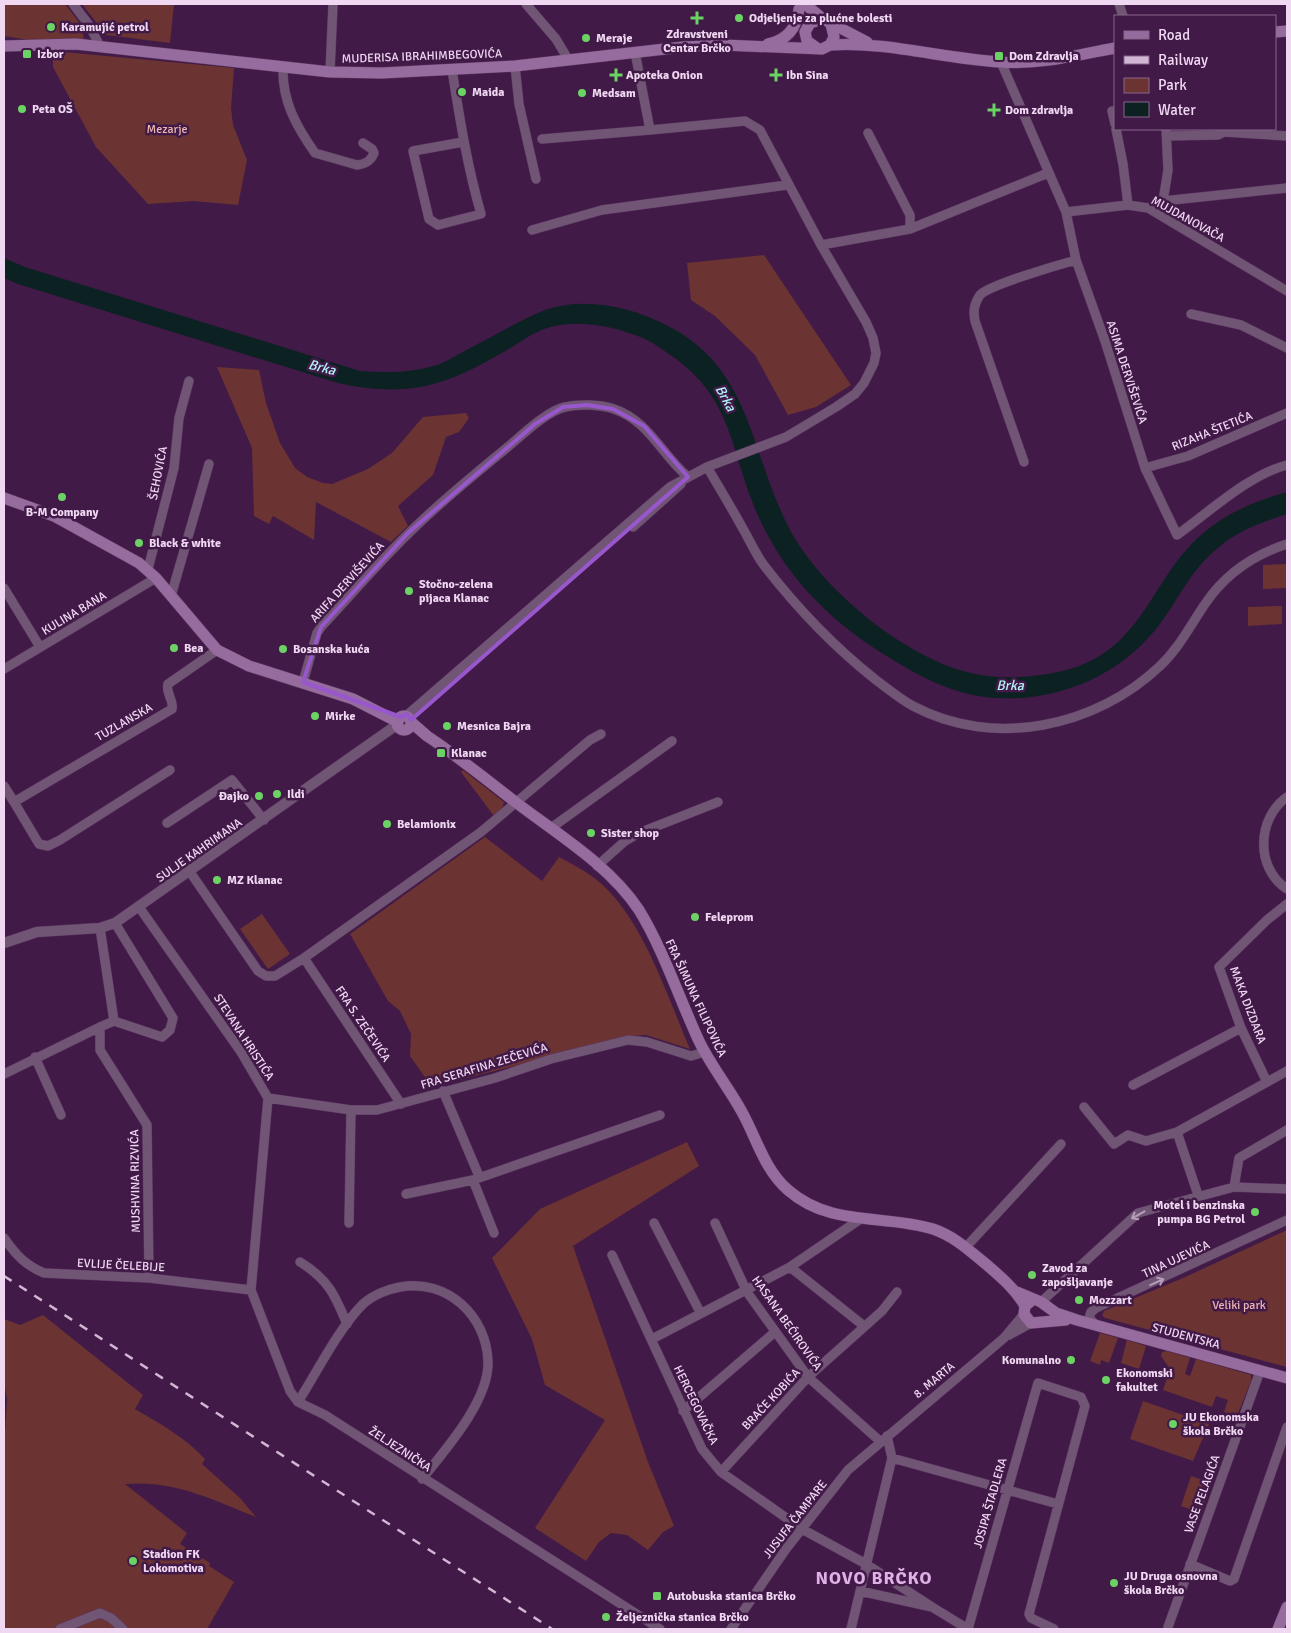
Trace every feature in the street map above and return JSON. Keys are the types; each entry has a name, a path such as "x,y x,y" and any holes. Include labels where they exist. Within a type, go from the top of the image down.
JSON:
{"main road":[{"path":"800,6 858,39 880,47"},
{"path":"800,6 807,41 817,48 830,45 880,47 1002,62 1042,61 1114,48"},
{"path":"759,46 773,43 788,35 796,26 800,6"},
{"path":"781,47 793,42 814,21 827,22 835,33 830,45"},
{"name":"MUDERISA IBRAHIMBEGOVIĆA","path":"4,46 66,44 100,46 330,72 452,70 515,66 568,58 683,47 759,46 817,48"},
{"path":"4,498 54,516 148,569 217,650"},
{"name":"FRA ŠIMUNA FILIPOVIĆA","path":"217,650 249,666 353,699 384,713 427,736 551,828 621,888 638,910 705,1052 742,1112 774,1176 786,1188 811,1206 837,1216 914,1225 951,1237 966,1247 1035,1311"},
{"name":"STUDENTSKA","path":"1035,1311 1078,1320 1287,1378"},
{"path":"1278,1629 1287,1607"}],"street":[{"path":"73,4 89,25 100,46"},
{"path":"330,72 333,4"},
{"path":"526,4 556,39 568,58"},
{"path":"634,52 650,130"},
{"name":"ASIMA DERVIŠEVIĆA","path":"1002,62 1066,212 1076,260 1105,341 1145,468 1177,535 1251,482 1277,467 1287,465"},
{"path":"515,66 519,104 536,179"},
{"path":"283,67 282,82 288,110 315,152 357,165 363,164 372,158 374,153 372,149 363,143"},
{"path":"452,70 463,142 481,214 438,226 429,219 413,151 463,142"},
{"path":"1112,111 1114,120"},
{"path":"402,723 673,493 688,476 786,436 855,394 864,383 874,363 876,352 873,338 866,322 820,245 787,185 760,130 753,124 745,121 542,139"},
{"path":"1116,130 1124,164 1128,205"},
{"path":"1163,201 1168,170 1166,132 1218,135 1224,132 1287,136"},
{"path":"868,133 910,216 910,229"},
{"path":"820,245 910,229 1048,173"},
{"path":"532,230 602,210 787,185"},
{"path":"1148,208 1163,201 1287,188"},
{"name":"MUJDANOVAČA","path":"1066,212 1128,205 1148,208 1287,292"},
{"path":"1024,462 975,321 973,310 981,294 988,289 1076,260"},
{"path":"1190,314 1241,325 1287,348"},
{"name":"ŠEHOVIĆA","path":"148,569 174,468 179,418 189,381"},
{"name":"ARIFA DERVIŠEVIĆA","path":"303,682 317,633 321,627 408,533 465,482 535,424 563,407 587,406 613,409 637,422 644,426 660,443 672,464 688,476"},
{"name":"RIZAHA ŠTETIĆA","path":"1145,468 1188,456 1287,413"},
{"path":"171,596 209,464"},
{"path":"707,467 761,562 785,593 817,628 852,661 914,706 944,719 988,727 1011,729 1066,721 1115,701 1134,688 1160,665 1188,634 1205,603 1231,574 1266,551 1287,544"},
{"name":"KULINA BANA","path":"4,668 156,578"},
{"path":"4,588 40,647"},
{"name":"TUZLANSKA","path":"14,802 172,708 173,702 167,689 168,684 217,650"},
{"name":"SULJE KAHRIMANA","path":"4,943 37,932 100,928 115,924 402,723"},
{"path":"190,872 258,971 270,977 304,958 481,832 590,740 601,734"},
{"path":"551,828 672,741"},
{"path":"4,786 40,844 48,846 170,770"},
{"path":"168,823 232,780 264,820"},
{"path":"1287,798 1271,814 1265,829 1263,845 1266,861 1273,875 1287,888"},
{"path":"597,866 626,841 639,833 718,802"},
{"name":"MAKA DIZDARA","path":"1267,1082 1241,1028 1219,967 1267,920 1287,904"},
{"name":"STEVANA HRISTIĆA","path":"139,907 241,1052 268,1098 251,1290"},
{"path":"4,1074 35,1057 114,1021 162,1037 170,1030 173,1018 115,924"},
{"path":"100,928 114,1021"},
{"name":"FRA S. ZEČEVIĆA","path":"304,958 401,1104"},
{"name":"MUSHVINA RIZVIĆA","path":"100,1027 100,1050 147,1124 149,1278"},
{"path":"1133,1085 1241,1028"},
{"name":"FRA SERAFINA ZEČEVIĆA","path":"268,1098 351,1110 377,1110 495,1078 551,1059 628,1040 647,1042 691,1056 705,1052"},
{"path":"35,1057 61,1115"},
{"path":"1084,1107 1114,1144 1128,1135 1146,1141 1177,1132 1287,1071"},
{"path":"443,1091 476,1178 494,1233"},
{"path":"349,1223 351,1110"},
{"path":"406,1194 476,1178 660,1115"},
{"path":"1234,1187 1239,1158 1287,1130"},
{"path":"1177,1132 1198,1195"},
{"path":"966,1247 1061,1144"},
{"path":"1035,1311 1138,1213 1198,1195 1234,1187 1287,1190"},
{"path":"652,1339 700,1312 747,1292 790,1267 859,1220"},
{"name":"TINA UJEVIĆA","path":"1098,1326 1089,1318 1091,1312 1096,1308 1287,1220"},
{"path":"654,1223 700,1312"},
{"name":"HASANA BEĆIROVIĆA","path":"715,1223 747,1292 808,1377 884,1439"},
{"name":"EVLIJE ČELEBIJE","path":"4,1238 18,1258 44,1273 149,1278 251,1290"},
{"name":"HERCEGOVAČKA","path":"612,1256 702,1449 722,1472 802,1529 866,1564 968,1629"},
{"path":"300,1262 322,1277 329,1286 347,1324"},
{"path":"790,1267 864,1326"},
{"path":"251,1290 290,1391 298,1402 347,1324 364,1303 387,1289 412,1284 430,1286 452,1295 468,1309 483,1332 488,1363 483,1386 463,1426 422,1479"},
{"name":"BRAĆE KOBIĆA","path":"722,1472 808,1377 882,1310 897,1292"},
{"name":"8. MARTA","path":"884,1439 1035,1311"},
{"path":"683,1411 775,1332"},
{"name":"VASE PELAGIĆA","path":"1168,1627 1260,1371"},
{"name":"JOSIPA ŠTADLERA","path":"968,1629 1038,1383 1081,1397 1085,1406 1058,1504"},
{"name":"ŽELJEZNIČKA","path":"298,1402 325,1415 422,1479 591,1583 660,1629"},
{"path":"1190,1564 1230,1580 1234,1579 1287,1427"},
{"path":"851,1629 892,1458 884,1439"},
{"name":"JUSUFA ČAMPARE","path":"731,1629 786,1549 848,1470 884,1439"},
{"path":"892,1458 1058,1504 1029,1614 1031,1618 1054,1629"},
{"path":"860,1591 932,1607"},
{"path":"60,1629 100,1614 110,1618 123,1629"}],"highlighted area":[{"path":"587,405 613,409 644,426 688,477 411,720 407,714 401,717 303,682 321,627 408,533 535,424 563,407"}],"green space":[{"path":"4,4 65,4 82,26 84,42 35,41 4,36"},
{"path":"82,4 174,4 170,43 106,35"},
{"name":"Mezarje","path":"53,51 234,68 231,108 233,125 247,160 238,205 194,201 148,204 96,147 53,67"},
{"path":"764,255 851,385 816,407 788,415 755,355 715,316 691,300 687,263"},
{"path":"217,367 259,370 266,403 280,443 295,468 307,477 323,483 332,484 368,469 392,453 423,417 466,413 469,418 459,432 446,437 433,475 398,506 408,526 391,542 316,502 314,540 273,516 269,524 254,516 252,448"},
{"path":"1287,564 1287,588 1263,589 1263,565"},
{"path":"1282,606 1282,624 1248,626 1248,607"},
{"path":"463,770 504,802 502,809 494,816 461,772"},
{"path":"485,837 542,881 559,857 589,874 610,892 625,911 651,956 690,1049 646,1035 632,1036 432,1087 410,1056 411,1034 400,1011 388,1001 350,934"},
{"path":"262,914 290,954 268,969 240,929"},
{"path":"687,1142 699,1166 573,1246 648,1462 674,1526 663,1532 648,1550 627,1535 611,1533 599,1542 586,1561 535,1528 605,1420 545,1385 532,1339 492,1258 540,1209"},
{"name":"Veliki park","path":"1287,1230 1287,1367 1105,1318 1102,1315 1104,1311 1183,1278"},
{"path":"43,1315 143,1395 135,1409 172,1431 197,1451 205,1459 202,1464 240,1498 256,1517 192,1492 160,1485 125,1484 187,1533 180,1544 210,1563 209,1566 234,1582 207,1629 4,1629 4,1447 7,1399 4,1383 4,1319 20,1325"},
{"path":"1100,1333 1118,1338 1109,1363 1101,1360 1100,1365 1090,1361"},
{"path":"1127,1340 1146,1346 1139,1369 1121,1363"},
{"path":"1167,1351 1190,1358 1185,1374 1190,1376 1196,1359 1251,1375 1251,1381 1237,1416 1224,1412 1228,1400 1216,1396 1212,1407 1163,1390 1170,1369 1161,1356 1162,1352"},
{"path":"1143,1401 1209,1424 1193,1461 1130,1439"},
{"path":"1191,1476 1211,1483 1201,1513 1181,1506"}],"water":[{"name":"Brka","path":"4,258 25,267 360,371 398,372 418,370 437,365 514,324 553,308 586,304 603,305 652,318 695,343 716,365 733,389 746,416 777,501 790,530 821,574 864,616 889,634 914,650 939,662 976,674 1003,677 1044,675 1070,669 1091,661 1109,650 1123,637 1136,622 1181,556 1216,523 1243,508 1287,492 1287,514 1247,529 1220,546 1190,578 1162,621 1146,641 1127,658 1106,672 1084,683 1036,696 1010,698 972,695 936,683 890,658 846,628 808,592 776,549 763,526 752,501 726,424 708,390 694,374 676,359 645,339 621,330 595,325 569,324 557,326 544,329 480,365 446,380 406,389 365,388 338,383 18,284 4,278"}],"railway":[{"path":"4,1276 552,1629"}],"place":[{"name":"Zdravstveni Centar Brčko","path":"697,18"},
{"name":"Odjeljenje za plućne bolesti","path":"739,18"},
{"name":"Karamujić petrol","path":"51,27"},
{"name":"Meraje","path":"586,38"},
{"name":"Izbor","path":"27,54"},
{"name":"Dom Zdravlja","path":"999,56"},
{"name":"Apoteka Onion","path":"616,75"},
{"name":"Ibn Sina","path":"776,75"},
{"name":"Maida","path":"462,92"},
{"name":"Medsam","path":"582,93"},
{"name":"Peta OŠ","path":"22,109"},
{"name":"Dom zdravlja","path":"994,110"},
{"name":"B-M Company","path":"62,497"},
{"name":"Black & white","path":"139,543"},
{"name":"Stočno-zelena pijaca Klanac","path":"409,591"},
{"name":"Bea","path":"174,648"},
{"name":"Bosanska kuća","path":"283,649"},
{"name":"Mirke","path":"315,716"},
{"name":"Mesnica Bajra","path":"447,726"},
{"name":"Klanac","path":"441,753"},
{"name":"Ildi","path":"277,794"},
{"name":"Đajko","path":"259,796"},
{"name":"Belamionix","path":"387,824"},
{"name":"Sister shop","path":"591,833"},
{"name":"MZ Klanac","path":"217,880"},
{"name":"Feleprom","path":"695,917"},
{"name":"Motel i benzinska pumpa BG Petrol","path":"1255,1212"},
{"name":"Zavod za zapošljavanje","path":"1032,1275"},
{"name":"Mozzart","path":"1079,1300"},
{"name":"Komunalno","path":"1071,1360"},
{"name":"Ekonomski fakultet","path":"1106,1380"},
{"name":"JU Ekonomska škola Brčko","path":"1173,1424"},
{"name":"Stadion FK Lokomotiva","path":"133,1561"},
{"name":"JU Druga osnovna škola Brčko","path":"1114,1583"},
{"name":"Autobuska stanica Brčko","path":"657,1596"},
{"name":"Željeznička stanica Brčko","path":"606,1617"}],"district":[{"name":"NOVO BRČKO","path":"874,1578"}]}
